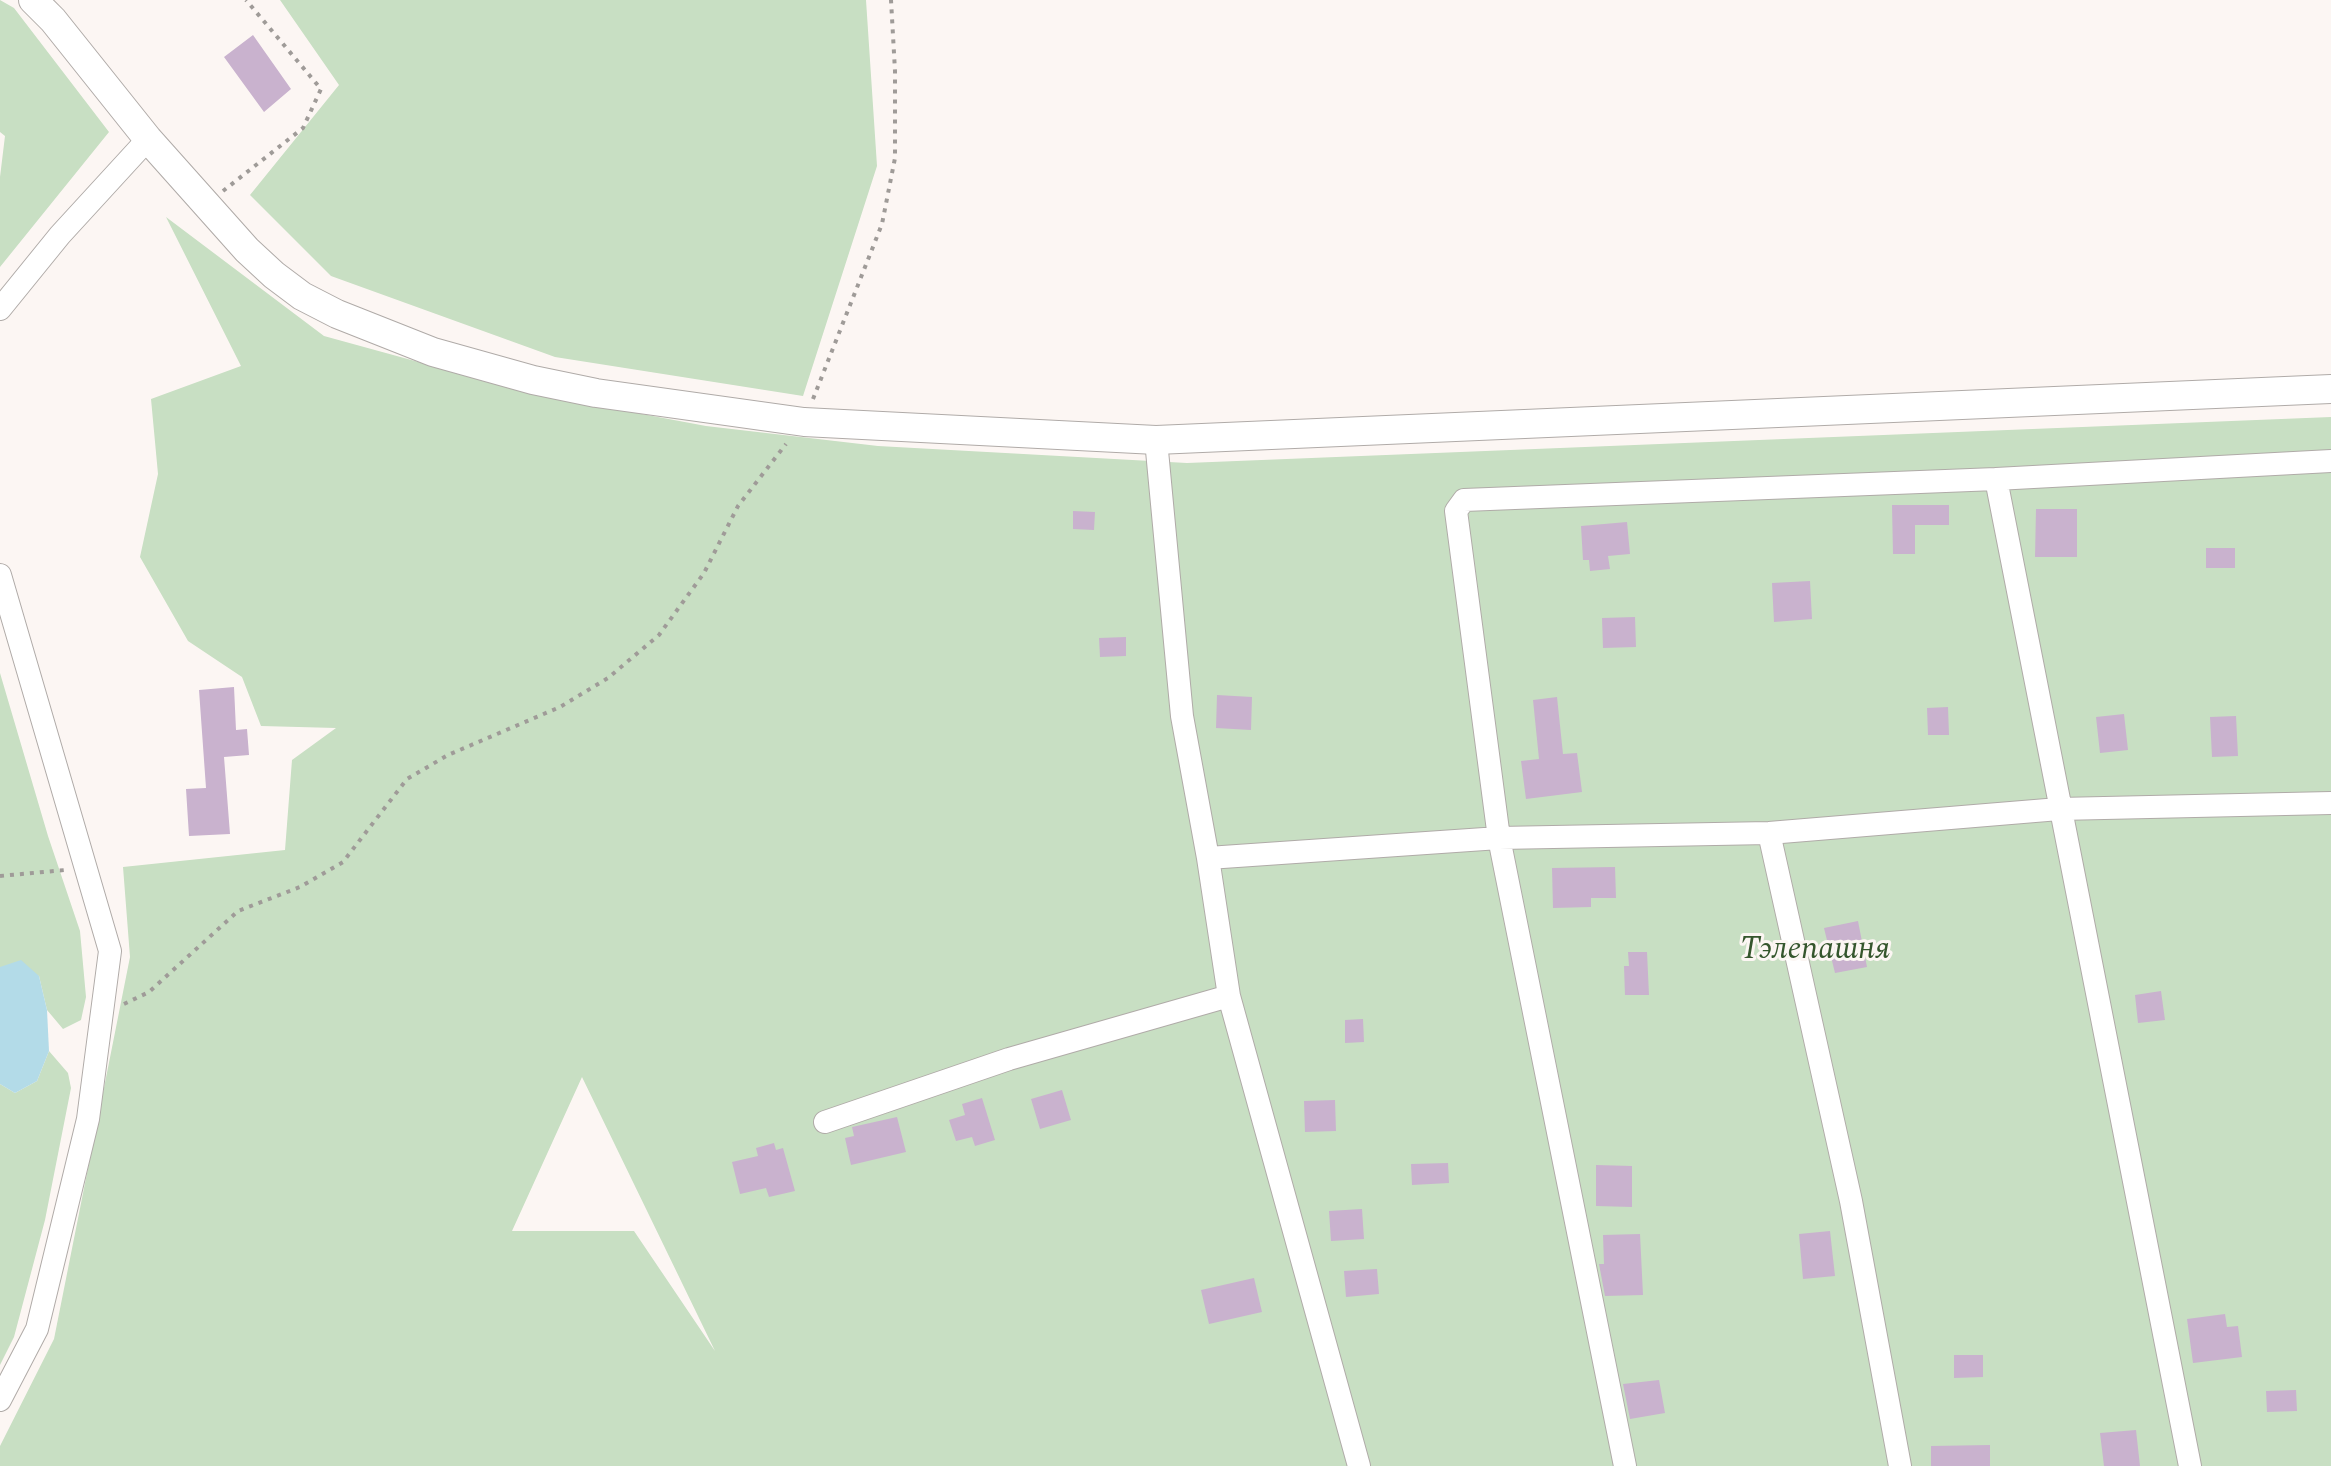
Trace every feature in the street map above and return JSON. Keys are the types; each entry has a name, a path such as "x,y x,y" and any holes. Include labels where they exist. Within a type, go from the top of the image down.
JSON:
{"street":[{"path":"33,0 206,204 256,258 302,296 337,314 433,352 533,380 596,393 804,422 1156,440 2331,389"},
{"path":"0,309 60,235 148,139"},
{"path":"1156,440 1182,716 1229,996 1359,1466"},
{"path":"1625,1466 1499,838 1456,511 1464,500 1996,479 2331,461"},
{"path":"1996,479 2190,1466"},
{"path":"0,575 110,951 88,1119 37,1329 0,1400"},
{"path":"1208,858 1499,838 1769,833 2059,809 2331,803"},
{"path":"1769,833 1851,1201 1900,1466"},
{"path":"825,1122 1009,1059 1229,996"}],"path":[{"path":"206,204 303,128 321,89 246,0"},
{"path":"102,1015 149,992 238,911 300,887 343,862 407,779 448,755 560,707 608,678 659,635 704,573 738,506 804,422 877,238 895,158 891,0"},
{"path":"0,876 87,869"}],"green space":[{"path":"0,0 14,8 109,132 0,267 0,177 5,136 0,132"},
{"path":"280,0 866,0 877,166 803,396 555,357 331,276 250,195 339,85"},
{"name":"Тэлепашня","path":"166,217 324,336 535,394 706,426 878,446 1187,463 2331,417 2331,1466 0,1466 0,1446 54,1339 130,957 123,867 285,850 292,760 336,728 261,726 242,677 188,641 140,557 158,474 151,399 241,366","holes":["582,1077 715,1351 634,1231 512,1231"]},
{"path":"0,673 48,836 80,931 86,997 81,1020 63,1029 47,1010 39,976 0,967"},
{"path":"49,1051 68,1073 71,1088 45,1220 14,1337 0,1365 0,1084 15,1093 37,1081"}],"water":[{"path":"21,960 39,976 47,1010 49,1051 37,1081 15,1093 0,1084 0,967"}],"building":[{"path":"253,35 291,89 264,112 224,57"},
{"path":"1892,505 1949,505 1949,525 1915,525 1915,554 1893,554"},
{"path":"2036,509 2077,509 2077,557 2035,557"},
{"path":"1073,511 1095,512 1094,530 1073,529"},
{"path":"1627,522 1630,554 1608,556 1610,569 1590,571 1589,560 1583,560 1581,526"},
{"path":"2206,548 2235,548 2235,568 2206,568"},
{"path":"1810,581 1812,619 1774,622 1772,583"},
{"path":"1635,617 1636,647 1603,648 1602,618"},
{"path":"1126,637 1126,656 1100,657 1099,638"},
{"path":"234,687 236,730 247,729 249,755 224,757 230,834 189,836 186,789 206,788 199,690"},
{"path":"1217,695 1252,697 1251,730 1216,728"},
{"path":"1557,697 1563,754 1577,753 1582,792 1526,799 1521,761 1539,759 1533,700"},
{"path":"1948,707 1949,735 1928,735 1927,708"},
{"path":"2124,714 2128,750 2100,753 2096,717"},
{"path":"2236,716 2238,756 2212,757 2210,717"},
{"path":"1615,867 1616,898 1591,898 1591,907 1553,908 1552,868"},
{"path":"1858,921 1867,967 1835,973 1824,928"},
{"path":"1628,952 1647,952 1649,995 1625,995 1624,966 1629,966"},
{"path":"2161,991 2165,1020 2138,1023 2135,995"},
{"path":"1363,1019 1364,1042 1345,1043 1345,1020"},
{"path":"1062,1090 1071,1120 1040,1129 1031,1099"},
{"path":"982,1098 995,1140 975,1146 972,1137 956,1141 949,1120 965,1115 962,1104"},
{"path":"1335,1100 1336,1131 1305,1132 1304,1101"},
{"path":"897,1117 906,1152 851,1165 845,1138 854,1136 852,1127"},
{"path":"774,1143 776,1150 783,1148 795,1191 769,1197 766,1188 740,1194 732,1162 758,1156 756,1148"},
{"path":"1448,1163 1449,1183 1412,1185 1411,1164"},
{"path":"1596,1165 1632,1166 1632,1207 1596,1206"},
{"path":"1362,1209 1364,1239 1331,1241 1329,1211"},
{"path":"1830,1231 1835,1276 1803,1279 1799,1234"},
{"path":"1640,1234 1643,1295 1605,1296 1599,1264 1604,1264 1603,1235"},
{"path":"1377,1269 1379,1294 1346,1297 1344,1271"},
{"path":"1254,1278 1262,1312 1209,1324 1201,1290"},
{"path":"2225,1314 2227,1327 2238,1326 2242,1357 2193,1363 2187,1319"},
{"path":"1954,1355 1983,1355 1983,1377 1954,1378"},
{"path":"1659,1380 1665,1413 1630,1419 1623,1384"},
{"path":"2296,1390 2297,1411 2267,1412 2266,1391"},
{"path":"2136,1430 2140,1466 2104,1466 2100,1433"},
{"path":"1990,1445 1990,1466 1931,1466 1931,1446"}]}
